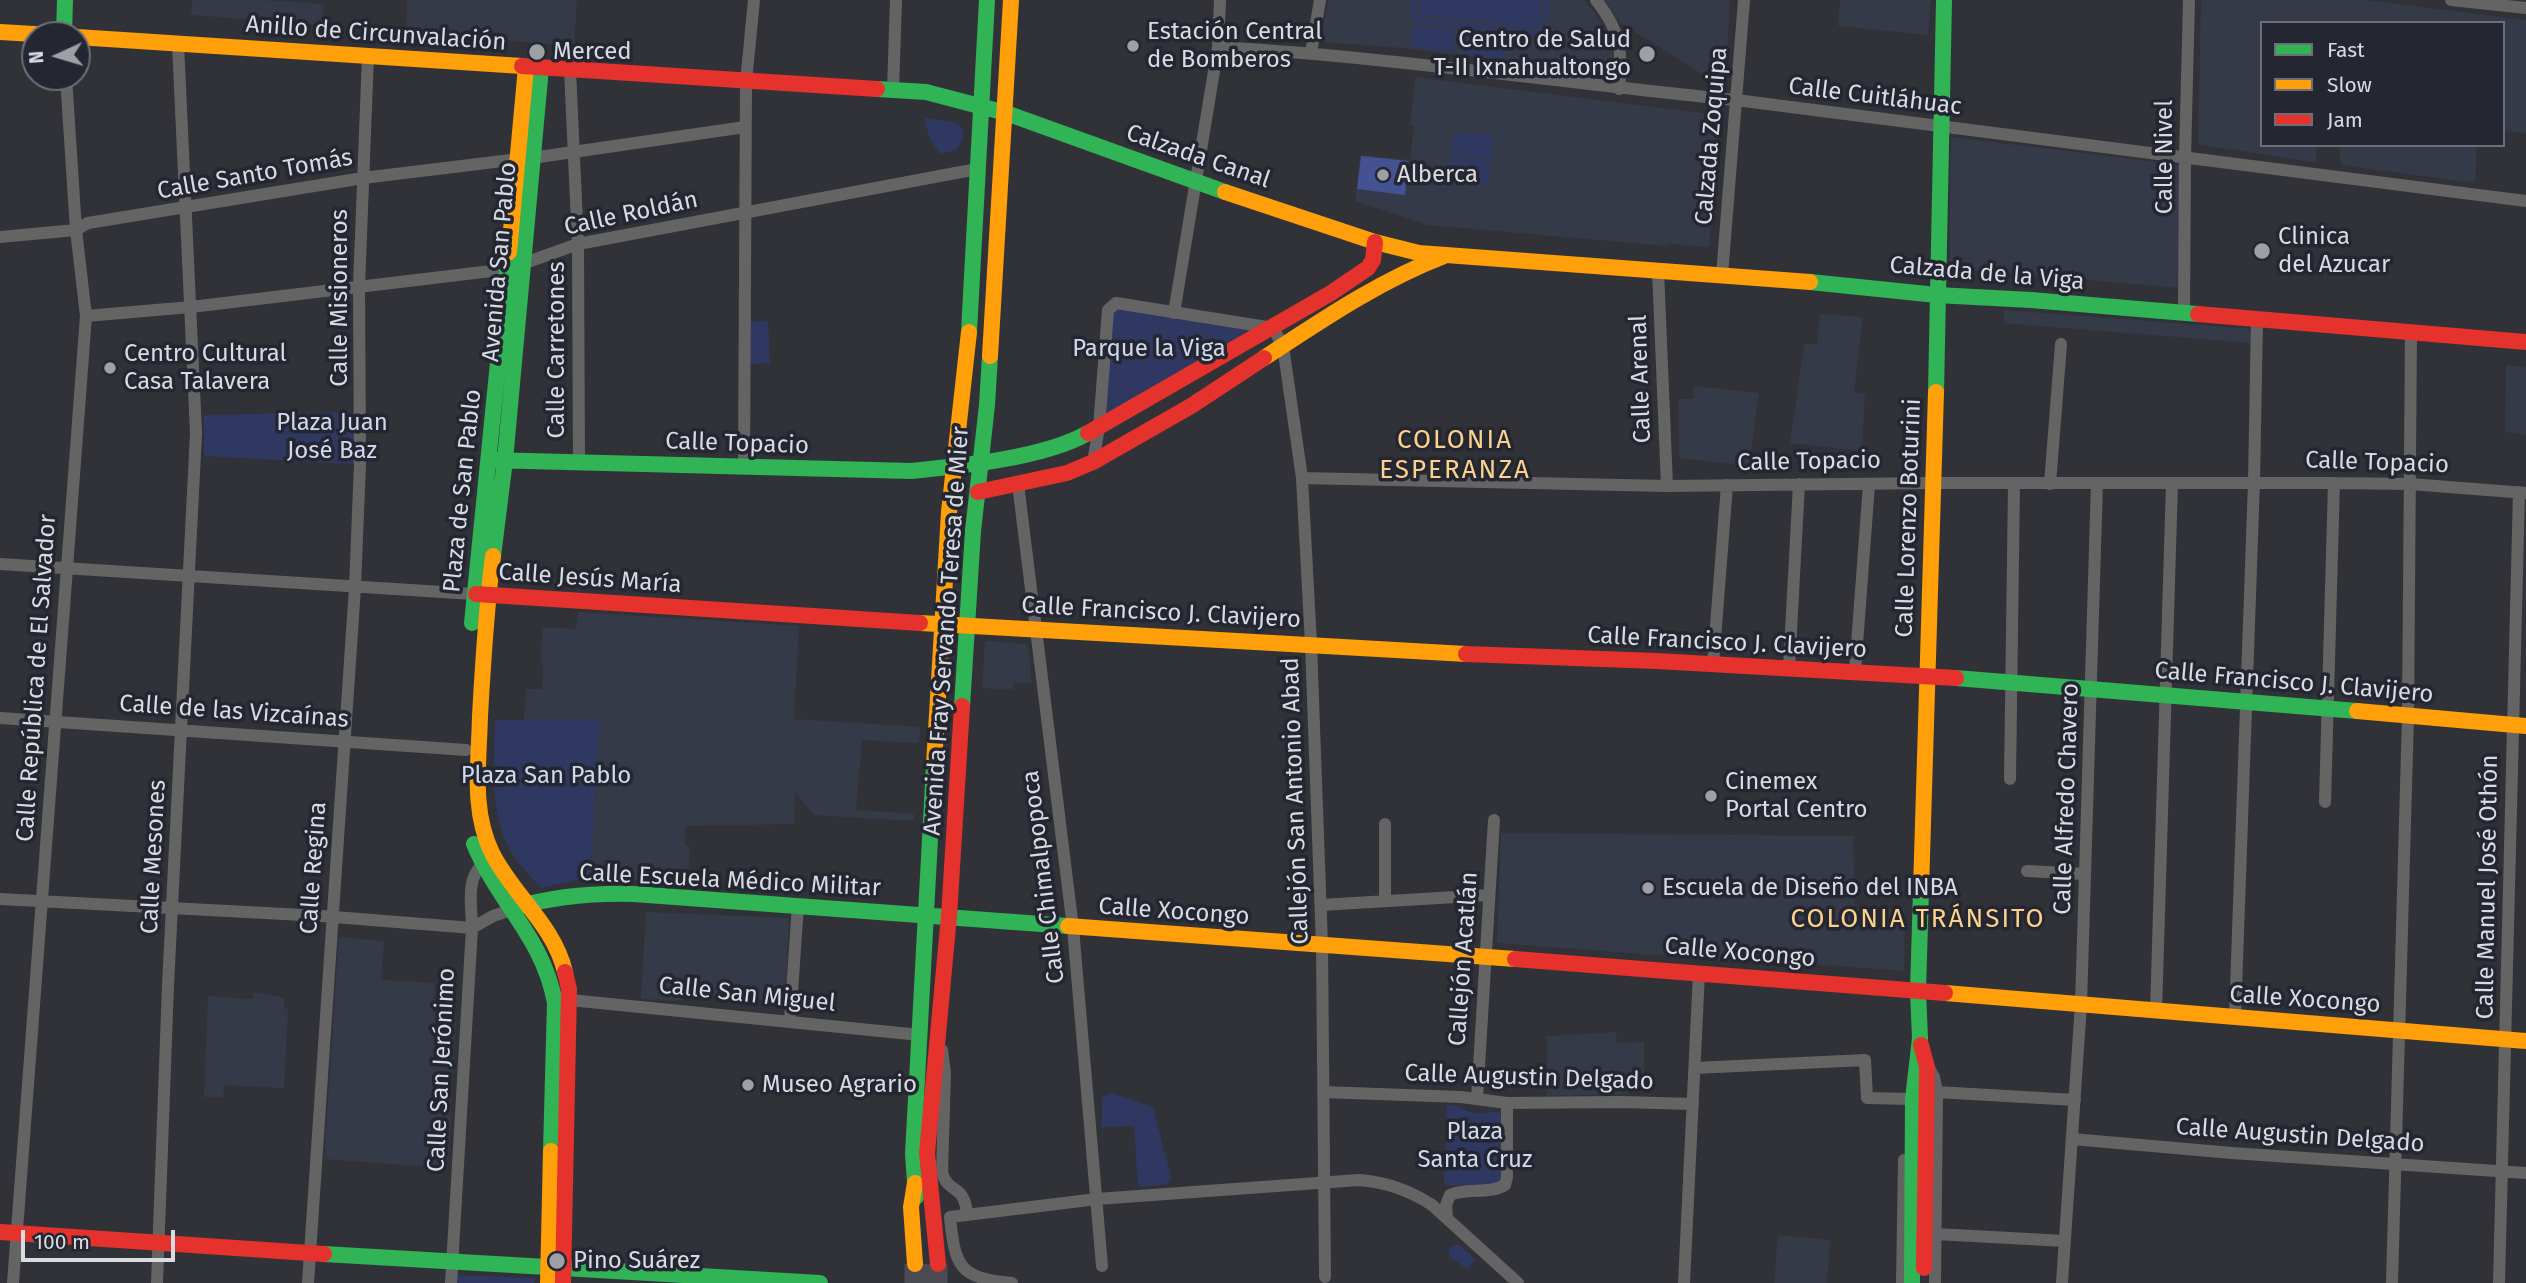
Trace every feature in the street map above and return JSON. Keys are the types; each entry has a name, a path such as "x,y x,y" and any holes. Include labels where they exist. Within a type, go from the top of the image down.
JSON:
{"main road":[{"path":"64,21 65,0"},
{"name":"Avenida Fray Servando Teresa de Mier","path":"987,0 967,362 949,512 913,1154 915,1183 911,1207 925,1264 927,1153 949,916 973,531 982,461 1012,0"},
{"name":"Calle Lorenzo Boturini","path":"1923,1283 1927,1067 1920,1038 1918,991 1934,483 1944,0"},
{"path":"0,32 21,33"},
{"name":"Anillo de Circunvalación","path":"91,38 926,92 1006,113"},
{"name":"Plaza de San Pablo","path":"519,907 483,864 471,835 465,803 470,660 498,460 534,68"},
{"name":"Calzada Canal","path":"1006,113 1197,183 1376,242"},
{"path":"982,461 1029,454 1062,444 1099,428 1273,328 1368,268 1373,260 1376,242"},
{"name":"Calzada de la Viga","path":"1376,242 1409,251 1444,256 1852,285 1937,295 2031,300 2526,342"},
{"name":"Calzada de la Viga","path":"978,492 1067,473 1093,462 1191,405 1341,308 1405,271 1444,256"},
{"name":"Calle Topacio","path":"498,460 911,471 982,461"},
{"path":"943,625 967,505 969,499 978,492"},
{"name":"Plaza de San Pablo","path":"481,595 484,628 477,773 479,814 494,855 519,907"},
{"name":"Calle Jesús María","path":"481,595 967,626"},
{"name":"Calle Francisco J. Clavijero","path":"967,626 1521,657 1855,671 2167,694 2519,725"},
{"path":"470,660 484,628"},
{"name":"Calle Escuela Médico Militar","path":"519,907 594,893 949,916"},
{"path":"519,907 558,951 567,976 569,1000 556,1275"},
{"path":"519,907 549,969 554,992 556,1275"},
{"name":"Calle Xocongo","path":"949,916 1073,928 1699,973 2526,1041"},
{"name":"Calle Lorenzo Boturini","path":"1912,1283 1913,1099 1920,1038"},
{"path":"8,1232 452,1262 556,1275 820,1283"}],"street":[{"path":"744,467 745,127 746,82 754,0"},
{"path":"893,90 896,0"},
{"path":"1174,313 1218,47 1220,0"},
{"path":"1311,52 1320,0"},
{"path":"1596,0 1615,29 1622,63 1619,89"},
{"name":"Calzada Zoquipa","path":"1722,275 1744,0"},
{"name":"Calle Nivel","path":"2184,313 2189,0"},
{"path":"2451,0 2526,8"},
{"name":"Calle Mesones","path":"158,1283 172,910 197,433 178,44"},
{"name":"Calle Cuitláhuac","path":"1218,47 1311,52 1619,89 1736,100 2526,201"},
{"name":"Calle Misioneros","path":"360,456 359,286 368,56"},
{"name":"Calle Carretones","path":"570,70 578,244 579,462"},
{"name":"Calle República de El Salvador","path":"13,1283 8,1232 41,902 86,316 76,230 67,91"},
{"name":"Calle Santo Tomás","path":"0,237 76,230 88,223 188,209 363,178 574,153 745,127"},
{"name":"Calle Roldán","path":"86,316 191,307 516,267 578,244 977,169"},
{"name":"Calle Arenal","path":"1658,270 1667,486"},
{"path":"1093,462 1099,428 1110,307 1116,303 1273,328"},
{"path":"2235,1017 2254,482 2257,319"},
{"name":"Callejón San Antonio Abad","path":"1273,328 1283,346 1303,478 1321,905 1325,1277"},
{"path":"2392,1283 2408,716 2412,332"},
{"path":"2050,484 2061,344"},
{"name":"Calle Regina","path":"308,1283 355,587 360,456"},
{"name":"Calle Topacio","path":"1303,478 1667,486 2254,482 2410,484 2522,492"},
{"name":"Calle Alfredo Chavero","path":"2062,1283 2081,1004 2097,483"},
{"path":"2156,1011 2172,483"},
{"path":"2325,802 2330,709 2334,483"},
{"name":"Calle Chimalpopoca","path":"1018,484 1073,928 1102,1266"},
{"path":"1788,668 1799,484"},
{"path":"1855,671 1869,484"},
{"path":"2010,779 2014,484"},
{"path":"1713,664 1727,485"},
{"name":"Calle Manuel José Othón","path":"2499,1283 2505,1039 2519,725 2522,492"},
{"name":"Calle Jesús María","path":"0,564 481,595"},
{"name":"Calle de las Vizcaínas","path":"0,718 466,750"},
{"name":"Callejón Acatlán","path":"1477,1099 1494,820"},
{"path":"1385,824 1385,901"},
{"name":"Calle San Jerónimo","path":"451,1283 472,928 472,878 483,864"},
{"path":"2027,871 2085,874"},
{"path":"1321,905 1489,895"},
{"path":"0,899 472,928 493,916 519,907"},
{"path":"790,1021 798,905"},
{"path":"1684,1283 1699,973"},
{"name":"Calle San Miguel","path":"569,1000 919,1035"},
{"path":"937,1034 944,1055 945,1073 942,1172 947,1184 961,1192 966,1200 967,1214"},
{"path":"1695,1068 1865,1060 1867,1098 1913,1099"},
{"name":"Calle Lorenzo Boturini","path":"1927,1067 1934,1077 1937,1092 1936,1283"},
{"name":"Calle Augustin Delgado","path":"1323,1092 1477,1099 1507,1104 1693,1104"},
{"path":"1937,1092 2075,1100"},
{"name":"Calle Lorenzo Boturini","path":"1902,1283 1905,1118 1913,1099"},
{"path":"1447,1218 1446,1205 1450,1195 1460,1190 1497,1190 1505,1185 1507,1104"},
{"name":"Calle Augustin Delgado","path":"2072,1139 2526,1173"},
{"path":"1012,1283 975,1277 961,1267 953,1251 950,1217 1097,1199 1359,1180 1391,1184 1417,1195 1447,1218 1518,1283"},
{"path":"1936,1234 2065,1241"}],"shaded area":[{"path":"192,0 324,4 322,25 191,15"},
{"path":"407,0 577,0 574,46 406,32"},
{"path":"1329,0 1585,0 1611,42 1616,74 1403,48 1319,42"},
{"path":"1605,0 1730,0 1725,88 1619,22"},
{"path":"1840,0 1931,0 1928,35 1838,26"},
{"path":"2201,0 2366,0 2526,20 2526,133 2505,131 2505,21 2260,21 2260,147 2317,147 2316,163 2198,144"},
{"path":"1415,77 1719,115 1709,247 1667,246 1428,225 1355,201 1360,155 1410,160 1414,126 1410,125"},
{"path":"1951,137 2181,165 2179,288 1949,268"},
{"path":"2339,147 2477,147 2475,183 2341,165"},
{"name":"Alberca","path":"1361,156 1408,161 1405,195 1357,189"},
{"path":"2004,310 2252,329 2251,343 2003,323"},
{"path":"1820,314 1863,317 1854,392 1865,394 1862,451 1790,443 1804,345 1817,345"},
{"path":"2506,365 2526,367 2526,435 2505,432"},
{"path":"1694,386 1759,393 1749,466 1679,458 1678,399 1693,399"},
{"path":"578,612 799,626 794,719 920,727 919,743 862,740 856,810 914,814 914,821 814,815 795,792 794,824 686,826 685,846 690,847 688,884 590,877 598,757 494,749 496,720 524,720 526,689 542,689 543,665 540,662 543,627 576,629"},
{"path":"985,641 1028,644 1032,683 1014,682 1014,690 982,688"},
{"name":"Escuela de Diseño del INBA","path":"1501,833 1853,836 1855,908 1905,909 1904,971 1799,963 1799,966 1498,943"},
{"path":"646,912 789,918 785,1002 684,993 683,1001 641,999"},
{"path":"339,937 384,941 381,980 434,983 433,1012 456,1013 448,1168 324,1159"},
{"path":"254,992 284,998 284,1009 288,1009 284,1088 224,1085 223,1098 204,1097 208,996 253,999"},
{"path":"1616,1032 1617,1043 1644,1042 1644,1074 1626,1075 1627,1094 1547,1096 1547,1036"},
{"path":"1778,1235 1830,1240 1827,1283 1774,1283"}],"green space":[{"path":"1412,0 1417,0 1415,14 1418,17 1537,31 1541,29 1545,0 1550,0 1545,34 1537,36 1417,22 1410,18"},
{"path":"1420,0 1542,0 1538,29 1418,14"},
{"path":"1413,25 1455,30 1452,52 1411,47"},
{"path":"1464,31 1506,36 1503,58 1461,53"},
{"path":"924,118 955,122 963,129 963,138 956,150 940,154 930,139"},
{"path":"1453,132 1494,136 1491,159 1451,154"},
{"path":"1450,157 1491,161 1488,184 1448,180"},
{"name":"Parque la Viga","path":"1116,308 1258,327 1105,417 1111,315"},
{"path":"768,321 770,363 750,364 748,322"},
{"name":"Plaza Juan José Baz","path":"357,412 355,464 204,456 204,415"},
{"name":"Plaza San Pablo","path":"495,720 600,720 590,877 541,888 510,850 498,819 496,803"},
{"path":"1112,1093 1153,1107 1171,1177 1168,1184 1138,1185 1134,1126 1102,1129 1102,1097"},
{"name":"Plaza Santa Cruz","path":"1447,1105 1475,1113 1497,1112 1504,1115 1504,1178 1499,1182 1484,1186 1444,1185"},
{"path":"1458,1244 1476,1260 1467,1269 1449,1256 1449,1248"},
{"path":"455,1275 534,1278 534,1283 455,1283"}],"tunnel":[{"path":"915,1264 915,1283"},
{"path":"923,1264 923,1283"},
{"path":"938,1264 938,1283"}],"traffic: fast":[{"path":"64,21 65,0"},
{"path":"969,332 987,0"},
{"path":"1936,392 1944,0"},
{"path":"493,556 505,460 541,68"},
{"path":"877,89 926,92 1006,113 1225,192"},
{"path":"472,623 509,252"},
{"path":"1810,282 1937,295 2198,314"},
{"path":"962,706 973,531 990,356"},
{"path":"490,460 911,471 1026,455 1070,442 1088,433"},
{"path":"1956,678 2357,711"},
{"path":"916,1197 913,1154 934,765"},
{"path":"474,844 541,959 555,1003 551,1151"},
{"path":"1912,1283 1913,1099 1920,1038 1918,991 1921,890"},
{"path":"514,908 574,896 634,894 1068,926"},
{"path":"324,1254 820,1283"}],"traffic: slow":[{"path":"990,356 1011,0"},
{"path":"0,32 21,33"},
{"path":"91,38 522,66"},
{"path":"509,252 526,67"},
{"path":"1225,192 1375,242 1419,253 1810,282"},
{"path":"1264,358 1374,289 1444,256"},
{"path":"934,765 949,512 969,332"},
{"path":"1921,890 1936,392"},
{"path":"493,556 480,716 478,786 481,820 492,853 552,939 565,972"},
{"path":"920,623 1466,654"},
{"path":"2357,711 2526,726"},
{"path":"1068,926 1515,959"},
{"path":"1945,993 2526,1041"},
{"path":"548,1283 551,1151"},
{"path":"915,1183 911,1207 915,1264"}],"traffic: jam":[{"path":"522,66 877,89"},
{"path":"1088,433 1331,293 1368,268 1373,260 1375,242"},
{"path":"2198,314 2526,342"},
{"path":"978,492 1067,473 1093,462 1191,406 1264,358"},
{"path":"476,594 920,623"},
{"path":"1466,654 1657,661 1956,678"},
{"path":"938,1264 927,1153 949,916 962,706"},
{"path":"1515,959 1945,993"},
{"path":"563,1283 569,989 565,972"},
{"path":"1921,1045 1927,1067 1924,1268"},
{"path":"0,1232 324,1254"}],"place":[{"name":"Estación Central de Bomberos","path":"1133,46"},
{"name":"Merced","path":"537,52"},
{"name":"Centro de Salud T-II Ixnahualtongo","path":"1647,54"},
{"name":"Alberca","path":"1383,175"},
{"name":"Clinica del Azucar","path":"2262,251"},
{"name":"Centro Cultural Casa Talavera","path":"110,368"},
{"name":"Cinemex Portal Centro","path":"1711,796"},
{"name":"Escuela de Diseño del INBA","path":"1648,888"},
{"name":"Museo Agrario","path":"748,1085"},
{"name":"Pino Suárez","path":"557,1261"}],"district":[{"name":"COLONIA ESPERANZA","path":"1455,456"},
{"name":"COLONIA TRÁNSITO","path":"1918,920"}]}
